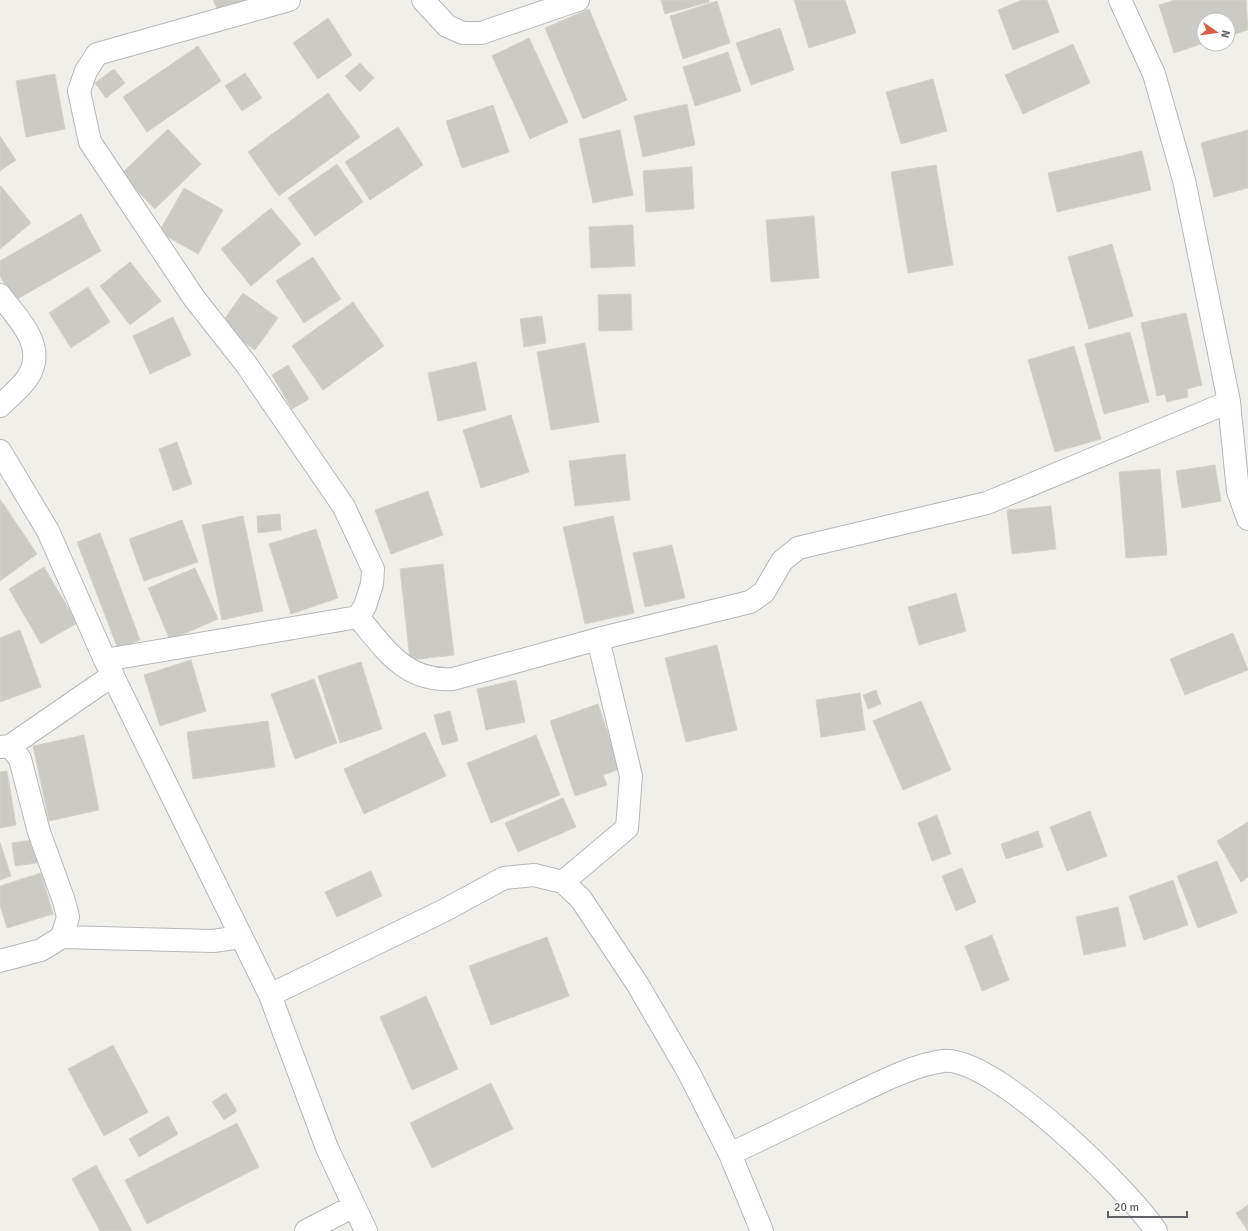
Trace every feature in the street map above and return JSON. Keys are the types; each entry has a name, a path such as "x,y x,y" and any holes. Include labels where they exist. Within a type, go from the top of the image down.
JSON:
{"street":[{"path":"62,937 68,917 64,901 39,832 20,759 5,747 109,667 358,617 365,606 372,584 373,569 344,507 246,364 194,298 90,142 79,90 86,71 97,54 290,0"},
{"path":"422,0 447,26 463,32 481,33 543,6 578,0"},
{"path":"1120,0 1154,74 1184,180 1229,402 1238,491 1248,519"},
{"path":"0,295 32,338 35,356 29,377 0,406"},
{"path":"358,617 390,655 408,670 438,680 453,679 598,640 750,602 764,592 782,561 798,548 987,503 1229,402"},
{"path":"0,451 48,531 109,667 270,996 327,1148 366,1231"},
{"path":"563,882 627,828 632,776 598,640"},
{"path":"270,996 442,911 504,878 534,875 563,882 582,899 638,985 689,1073 730,1154 762,1231"},
{"path":"0,961 41,950 62,937 213,941 241,937"},
{"path":"730,1154 888,1078 943,1061 956,1062 981,1071 1046,1117 1095,1162 1146,1216 1156,1231"},
{"path":"306,1231 354,1206"}],"building":[{"path":"213,0 252,0 222,19"},
{"path":"661,0 709,0 709,2 665,14"},
{"path":"794,0 845,0 856,33 809,48"},
{"path":"1022,0 1047,0 1059,32 1013,50 998,10"},
{"path":"1175,0 1246,0 1248,30 1236,34 1236,12 1196,12 1196,46 1174,53 1159,5"},
{"path":"717,1 730,43 683,59 670,16"},
{"path":"589,9 627,100 583,119 545,28"},
{"path":"328,18 352,55 318,79 293,43"},
{"path":"780,28 794,70 751,85 736,43"},
{"path":"529,38 568,122 530,139 492,56"},
{"path":"1073,44 1090,83 1023,114 1005,75"},
{"path":"198,46 221,81 147,132 123,97"},
{"path":"728,52 741,91 695,106 683,67"},
{"path":"360,63 374,78 360,92 345,76"},
{"path":"114,69 125,83 106,98 95,83"},
{"path":"245,73 262,98 242,111 225,86"},
{"path":"55,74 65,129 26,137 16,81"},
{"path":"933,79 947,131 901,144 886,92"},
{"path":"328,93 360,137 279,196 248,152"},
{"path":"687,104 695,145 643,157 634,116"},
{"path":"493,105 509,152 462,168 446,121"},
{"path":"398,127 423,165 370,200 345,162"},
{"path":"168,129 201,164 155,209 121,174"},
{"path":"620,130 633,195 593,203 579,139"},
{"path":"1248,130 1248,188 1214,197 1201,143"},
{"path":"0,136 16,160 0,171"},
{"path":"1142,151 1151,190 1057,212 1048,173"},
{"path":"337,164 363,202 315,236 288,198"},
{"path":"936,165 953,265 908,273 891,172"},
{"path":"692,167 694,209 646,212 643,171"},
{"path":"1,186 31,223 0,249 0,187"},
{"path":"184,188 223,210 198,254 159,232"},
{"path":"271,208 301,244 251,286 221,249"},
{"path":"81,214 101,251 14,301 0,276 0,261"},
{"path":"814,216 819,278 771,282 766,220"},
{"path":"633,225 635,266 591,268 589,227"},
{"path":"1112,244 1133,316 1089,329 1068,257"},
{"path":"313,257 341,299 304,323 276,281"},
{"path":"130,262 161,301 130,325 100,286"},
{"path":"88,287 110,322 71,348 49,313"},
{"path":"243,293 278,318 255,350 220,325"},
{"path":"631,294 632,330 599,331 598,295"},
{"path":"353,302 384,346 323,390 292,346"},
{"path":"1186,313 1202,385 1187,389 1188,397 1167,402 1165,394 1157,396 1141,323"},
{"path":"542,316 546,343 524,347 520,319"},
{"path":"173,317 191,355 150,374 133,336"},
{"path":"1130,332 1149,402 1104,414 1085,344"},
{"path":"585,343 599,422 551,430 537,352"},
{"path":"1074,346 1101,439 1055,452 1028,360"},
{"path":"476,362 486,410 438,421 428,373"},
{"path":"288,365 309,399 292,409 272,375"},
{"path":"511,415 529,472 481,488 463,430"},
{"path":"177,442 192,484 173,491 159,449"},
{"path":"625,454 630,500 575,506 569,461"},
{"path":"1215,465 1221,501 1182,508 1176,471"},
{"path":"1160,469 1167,555 1126,558 1119,472"},
{"path":"428,491 443,535 391,554 375,510"},
{"path":"0,499 37,554 0,581"},
{"path":"1051,506 1056,549 1012,554 1007,510"},
{"path":"280,514 281,530 258,533 257,516"},
{"path":"243,516 263,611 222,620 202,525"},
{"path":"613,516 634,613 585,624 563,527"},
{"path":"182,520 198,562 144,581 129,539"},
{"path":"316,529 338,598 291,614 269,544"},
{"path":"100,533 140,640 118,649 77,542"},
{"path":"672,545 685,598 645,607 633,553"},
{"path":"443,564 454,655 410,660 400,569"},
{"path":"44,567 77,623 41,644 9,589"},
{"path":"195,568 218,619 170,640 148,588"},
{"path":"956,593 966,631 919,645 908,607"},
{"path":"20,630 41,687 0,702 0,638"},
{"path":"1233,633 1248,670 1185,695 1170,659"},
{"path":"717,645 737,730 686,742 665,658"},
{"path":"191,660 206,711 160,726 144,675"},
{"path":"361,662 382,729 340,743 318,676"},
{"path":"314,679 337,743 295,759 271,694"},
{"path":"516,680 525,722 486,730 477,689"},
{"path":"876,690 881,704 868,709 863,695"},
{"path":"860,693 865,730 821,737 816,700"},
{"path":"921,701 951,770 903,790 873,721"},
{"path":"598,704 620,769 603,775 607,785 575,796 550,721"},
{"path":"450,711 458,741 442,745 434,715"},
{"path":"268,721 275,767 193,779 187,732"},
{"path":"425,732 446,776 364,814 344,769"},
{"path":"84,735 99,810 49,821 33,746"},
{"path":"536,735 560,795 491,823 467,763"},
{"path":"7,771 16,825 0,828 0,772"},
{"path":"563,798 576,827 518,852 505,823"},
{"path":"1090,811 1107,856 1067,871 1050,827"},
{"path":"937,815 951,854 932,861 918,823"},
{"path":"1248,822 1248,877 1241,882 1217,841"},
{"path":"1038,831 1043,847 1006,859 1001,844"},
{"path":"40,839 43,862 15,866 12,843"},
{"path":"0,842 11,876 0,880"},
{"path":"1217,861 1237,913 1198,928 1177,876"},
{"path":"962,868 976,902 956,911 942,876"},
{"path":"371,871 382,896 337,917 325,892"},
{"path":"41,873 53,914 7,928 0,905 0,886"},
{"path":"1173,880 1188,925 1144,940 1129,896"},
{"path":"1118,907 1126,946 1084,955 1076,917"},
{"path":"992,935 1009,980 982,991 965,946"},
{"path":"547,937 569,996 491,1025 469,966"},
{"path":"426,996 458,1069 412,1090 380,1017"},
{"path":"113,1045 148,1112 104,1136 68,1069"},
{"path":"491,1083 513,1129 432,1168 410,1123"},
{"path":"226,1093 237,1111 224,1120 212,1102"},
{"path":"168,1116 178,1134 139,1157 129,1139"},
{"path":"237,1123 259,1167 147,1224 125,1180"},
{"path":"96,1165 132,1231 100,1231 72,1179"},
{"path":"1248,1205 1248,1231 1236,1213"}]}
